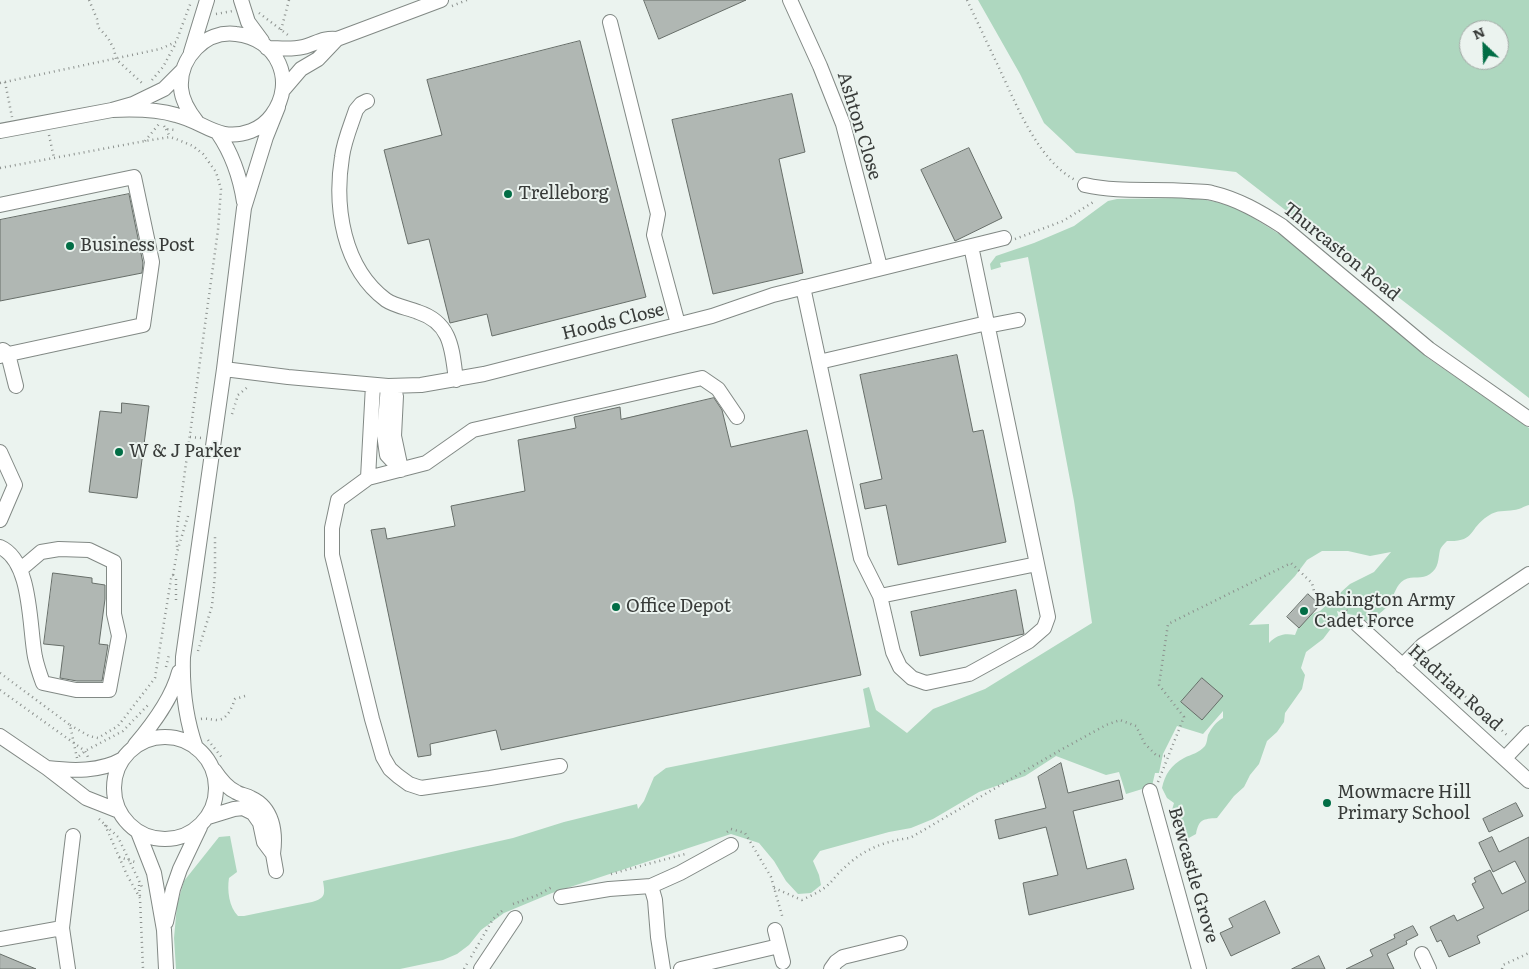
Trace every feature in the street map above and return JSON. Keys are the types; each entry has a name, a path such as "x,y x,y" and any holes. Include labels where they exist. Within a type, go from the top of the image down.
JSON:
{"street":[{"path":"7,129 112,110 133,104 164,89 182,71 190,55 207,0"},
{"path":"196,748 185,708 182,682 190,657 244,208 283,90 283,75 277,59 248,22 241,0"},
{"path":"283,90 302,69 318,59 337,39 441,0"},
{"name":"Ashton Close","path":"790,0 820,66 843,124 880,268"},
{"path":"610,22 658,214 654,235 678,324"},
{"path":"190,55 210,38 230,33 247,35 266,46 292,49 304,47 329,38 337,39"},
{"path":"182,71 181,89 186,107 197,122"},
{"path":"367,101 356,110 342,155 340,205 346,241 361,274 372,288 388,301 423,313 435,320 444,330 452,349 456,380"},
{"path":"112,110 149,110 176,114 218,133 236,135 253,131 268,121 278,107"},
{"path":"218,133 235,162 241,183 244,208"},
{"path":"0,205 134,177 152,262 143,325 3,353 16,386"},
{"name":"Thurcaston Road","path":"1085,185 1104,190 1181,190 1211,193 1240,202 1262,213 1282,226 1429,349 1529,418"},
{"name":"Hoods Close","path":"224,369 288,377 392,386 421,385 456,380 712,316 773,295 1004,238"},
{"path":"804,287 860,558 880,596 893,652 900,667 912,678 926,683 969,674 1029,641 1044,628 1048,617 971,246"},
{"path":"819,362 987,324 1018,320"},
{"path":"560,766 421,788 409,784 390,769 383,757 372,718 332,556 332,528 338,500 368,478 426,463 473,430 702,378 718,389 737,417"},
{"path":"368,478 373,385"},
{"path":"392,386 394,436 401,470"},
{"path":"0,452 15,485 0,520"},
{"path":"0,547 9,551 21,569 28,599 35,658 43,683 76,690 109,690 119,636 114,614 114,562 89,550 59,549 41,552 21,569"},
{"path":"880,596 1037,564"},
{"path":"1402,666 1423,645 1529,574"},
{"name":"Hadrian Road","path":"1358,624 1529,781"},
{"path":"190,657 167,701 150,728 126,755 117,771 114,784 114,798 119,811 127,823 138,832 154,838 172,839 189,834 205,820 234,809 243,808 253,813 260,823 264,842 273,854"},
{"name":"Hadrian Road","path":"1505,758 1529,733"},
{"path":"0,736 47,768 86,798 119,811"},
{"path":"47,768 82,770 98,768 126,755 141,743 155,738 170,738 184,741 196,748 221,780 235,792 251,798 264,807 271,821 275,839 273,854 276,871"},
{"path":"164,930 173,889 178,876 214,804 216,789 214,775 208,762"},
{"name":"Bewcastle Grove","path":"1150,791 1200,969"},
{"path":"138,832 154,874 164,930 166,969"},
{"path":"68,969 62,928 73,836"},
{"path":"561,897 609,889 651,886 680,873 731,845"},
{"path":"651,886 656,900 658,937 663,969"},
{"path":"481,969 515,918"},
{"path":"0,939 62,928"},
{"path":"775,930 783,962"},
{"path":"831,969 843,957 900,943"},
{"path":"682,969 779,946"},
{"path":"1422,954 1429,969"}],"path":[{"path":"89,0 97,19 98,27 108,38 114,49 116,59"},
{"path":"152,80 163,67 176,42 192,0"},
{"path":"281,30 289,0"},
{"path":"967,0 1013,98 1038,143 1061,170 1085,185"},
{"path":"0,83 160,49 176,42"},
{"path":"5,82 7,129"},
{"path":"145,140 162,121 170,137"},
{"path":"46,122 54,158"},
{"path":"166,129 182,130"},
{"path":"0,168 145,140 170,137 193,146 203,154 216,172 221,189 218,230 177,529 177,552"},
{"path":"1004,238 1014,240 1063,222 1097,199 1104,190"},
{"path":"230,420 238,395 251,384"},
{"path":"190,437 200,438 199,446"},
{"path":"0,673 70,725 89,736 98,738 118,726 155,678 170,579 173,575 177,552 189,515"},
{"path":"190,657 212,606 215,574 215,534"},
{"path":"1150,791 1156,787 1184,717 1159,685 1168,624 1292,563 1312,583 1314,590 1321,597 1343,606 1358,624"},
{"path":"173,575 176,579 175,612"},
{"path":"166,668 170,648"},
{"path":"1417,651 1517,745"},
{"path":"0,690 86,751"},
{"path":"197,720 208,718 218,720 225,717 235,699 245,696"},
{"path":"78,758 86,751 123,732 151,702"},
{"path":"774,888 802,900 821,890 843,868 876,845 910,838 1056,752 1106,725 1120,720 1136,726 1145,744 1157,756 1167,756"},
{"path":"70,725 75,744"},
{"path":"205,734 225,764"},
{"path":"140,898 104,823 118,837 145,894"},
{"path":"141,873 139,881 143,969"},
{"path":"1502,969 1503,965 1529,953"}],"green space":[{"path":"978,0 1529,0 1529,398 1236,172 1076,153 1044,123 1020,74"},
{"path":"1197,198 1233,207 1247,214 1289,240 1428,358 1529,428 1529,505 1516,510 1492,514 1482,521 1467,537 1456,541 1447,541 1440,549 1438,563 1433,572 1424,577 1411,578 1401,582 1389,605 1375,619 1365,621 1357,616 1337,611 1339,618 1323,639 1306,652 1301,668 1305,675 1302,689 1285,713 1284,722 1267,741 1259,764 1250,775 1244,787 1234,796 1217,818 1202,821 1196,834 1187,839 1172,824 1171,815 1174,803 1167,798 1162,788 1165,778 1172,767 1205,746 1211,730 1223,718 1223,711 1203,734 1177,726 1163,754 1159,773 1155,773 1152,786 1126,794 1119,772 1106,775 1056,756 1025,776 979,792 933,819 911,828 889,832 820,851 813,861 821,885 811,893 798,894 786,881 774,861 759,843 731,834 552,893 504,913 481,930 469,945 457,954 443,960 400,969 176,969 174,938 177,905 184,881 219,837 230,836 237,872 229,878 228,888 231,903 238,916 312,902 324,895 323,881 513,838 564,822 637,804 638,809 644,801 654,777 666,768 870,727 863,689 869,687 876,710 907,733 933,709 985,689 1092,623 1074,501 1028,257 1000,263 1001,267 991,270 990,264 996,256 1034,243 1074,226 1108,201 1117,199","holes":["1322,551 1348,551 1370,556 1391,552 1374,572 1350,584 1320,611 1309,615 1299,625 1295,635 1281,635 1269,643 1269,624 1249,625 1295,576 1307,560"]}],"building":[{"path":"644,0 746,0 659,39"},
{"name":"Trelleborg","path":"580,41 646,297 492,336 487,314 450,323 429,239 408,244 384,150 442,135 427,80"},
{"path":"792,94 805,152 779,159 803,273 713,294 672,120"},
{"path":"969,148 1002,218 955,241 921,170"},
{"name":"Business Post","path":"129,194 143,263 142,273 0,301 0,220"},
{"path":"957,355 973,432 983,430 1006,542 898,565 886,505 865,509 860,484 882,479 860,375"},
{"name":"Office Depot","path":"714,398 722,410 731,447 807,430 861,675 501,750 496,730 430,744 431,755 418,757 371,530 385,528 387,539 455,526 451,506 525,491 518,440 576,428 574,417 620,407 621,419"},
{"name":"W & J Parker","path":"122,403 149,406 137,498 89,492 100,411 121,413"},
{"path":"53,573 92,578 92,583 105,585 99,644 108,645 102,681 77,681 60,678 64,646 44,644"},
{"path":"1016,590 1024,634 920,656 911,612"},
{"name":"Babington Army Cadet Force","path":"1308,594 1320,605 1299,628 1287,617"},
{"path":"1202,678 1223,696 1202,720 1181,702"},
{"path":"1061,763 1068,793 1119,780 1123,799 1073,811 1087,869 1126,859 1134,889 1029,915 1023,883 1058,875 1046,827 999,839 995,820 1046,808 1038,777"},
{"path":"1516,803 1523,816 1489,832 1483,819"},
{"path":"1492,837 1499,852 1529,837 1529,910 1477,936 1480,943 1449,957 1441,940 1437,942 1430,927 1454,915 1457,921 1484,908 1472,884 1476,882 1474,878 1490,870 1502,894 1526,882 1515,861 1493,872 1479,843"},
{"path":"1265,901 1280,933 1231,956 1220,933 1233,927 1229,919"},
{"path":"1413,926 1418,935 1406,941 1407,944 1387,954 1394,969 1346,969 1373,956 1370,950 1395,938 1394,935"},
{"path":"0,954 36,969 0,969"},
{"path":"1319,956 1325,969 1292,969"}],"place":[{"name":"Trelleborg","path":"508,194"},
{"name":"Business Post","path":"70,246"},
{"name":"W & J Parker","path":"119,452"},
{"name":"Office Depot","path":"616,607"},
{"name":"Babington Army Cadet Force","path":"1304,611"},
{"name":"Mowmacre Hill Primary School","path":"1327,803"}]}
